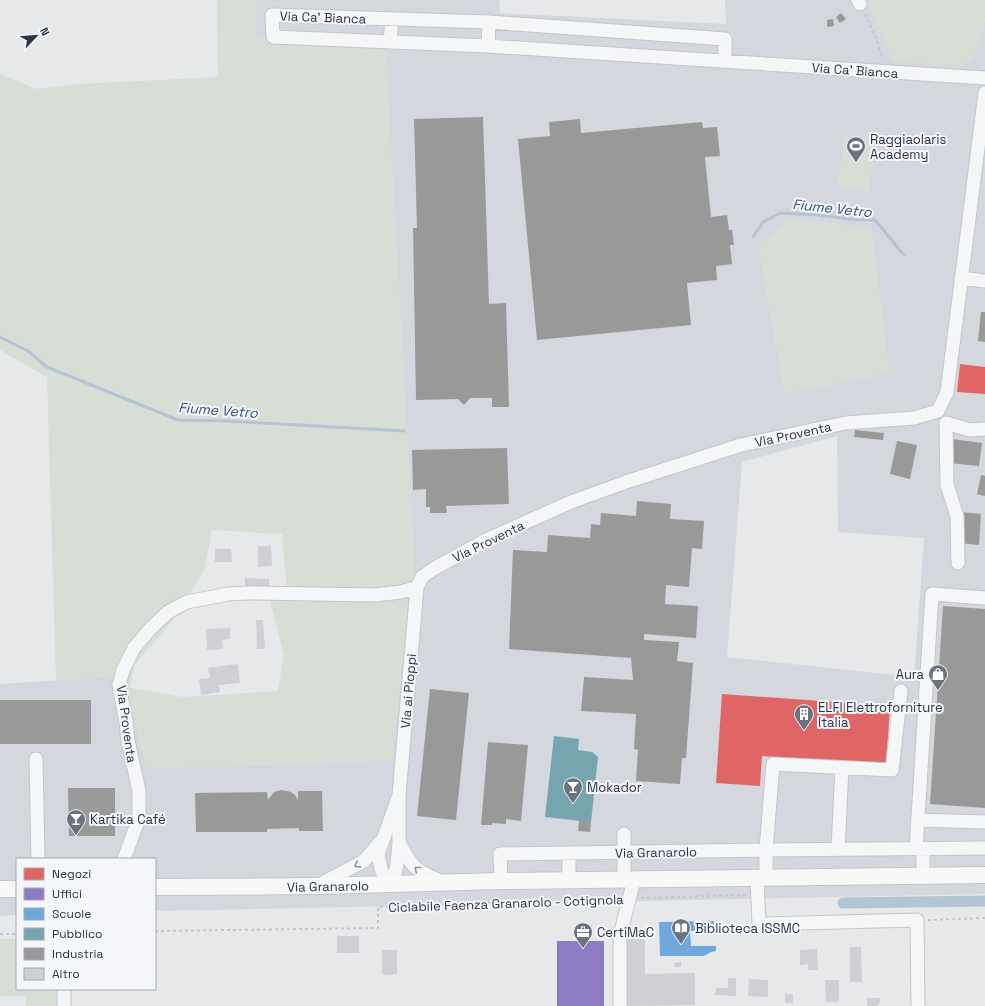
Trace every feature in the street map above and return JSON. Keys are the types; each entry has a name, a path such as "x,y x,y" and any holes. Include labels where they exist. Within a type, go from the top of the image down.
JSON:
{"main road":[{"name":"Via Granarolo","path":"156,887 389,885 501,881 985,875"}],"street":[{"name":"Via Ca' Bianca","path":"725,61 725,39 489,22 272,15 273,37 488,46 985,78"},
{"path":"390,42 392,19"},
{"path":"488,46 489,22"},
{"path":"607,54 609,31"},
{"path":"958,563 957,516 947,485 946,423 938,411 947,392 985,93"},
{"path":"961,278 985,281"},
{"name":"Via Proventa","path":"124,858 139,818 139,791 128,741 119,685 122,670 134,648 150,629 168,612 187,602 228,594 375,595 401,592 417,587 422,578 435,568 486,540 571,502 626,482 741,445 846,423 914,418 938,411"},
{"path":"946,423 970,430 985,429"},
{"name":"Via ai Pioppi","path":"389,885 395,874 398,842 399,795 417,587"},
{"path":"923,876 918,820 932,594 985,598"},
{"path":"901,691 892,770 772,764 766,850 758,894 758,924 916,920 918,1006"},
{"path":"36,759 38,858"},
{"path":"838,849 842,768"},
{"name":"Via ai Pioppi","path":"389,885 378,860 378,854 399,795"},
{"path":"918,820 985,822"},
{"path":"620,1006 620,935 629,899 629,880 624,852 624,834"},
{"name":"Via ai Pioppi","path":"317,886 364,861 384,837"},
{"name":"Via ai Pioppi","path":"398,842 407,860 415,869 448,883"},
{"name":"Via Granarolo","path":"501,881 500,854 985,848"},
{"path":"569,853 569,881"},
{"path":"64,990 64,1006"}],"path":[{"path":"859,2 881,50 884,72"},
{"name":"Ciclabile Faenza Granarolo - Cotignola","path":"156,931 378,928 378,907 758,894"},
{"path":"916,920 985,918"},
{"path":"0,934 16,934"}],"shaded area":[{"path":"217,0 256,0 256,39 386,51 415,563 392,760 296,765 146,768 131,703 111,677 56,680 47,377 0,350 0,74 37,89 79,84 218,77","holes":["212,530 282,534 288,600 270,601 284,655 278,691 183,697 130,688 135,664 174,619 204,571"]},
{"path":"256,0 499,0 500,13 726,24 725,0 865,0 982,38 985,17 985,894 156,911 156,858 16,858 16,915 0,916 0,684 111,677 131,703 146,768 296,765 392,759 386,51 256,39","holes":["837,436 838,532 924,538 914,677 727,657 742,462"]},
{"path":"865,0 985,0 985,17 982,38 972,59 959,67 893,61"},
{"name":"Raggiaolaris Academy","path":"844,135 875,139 869,191 837,187"},
{"path":"788,219 844,224 872,229 890,373 784,394 758,246"},
{"path":"0,939 16,939 16,990 54,990 57,1006 26,1006 26,996 0,996"}],"building: Negozi":[{"path":"960,364 985,367 985,394 957,392"},
{"name":"ELFI Elettroforniture Italia","path":"722,694 890,706 886,765 762,756 760,786 716,783"}],"building: Uffici":[{"path":"557,941 604,941 604,1006 557,1006"}],"building: Scuole":[{"path":"714,921 714,926 708,926 708,930 690,931 691,946 716,946 716,951 704,956 660,956 659,922"}],"building: Pubblico":[{"path":"554,736 579,739 578,750 592,752 598,757 591,822 545,817"}],"building: Industria":[{"path":"841,13 846,19 840,23 836,17"},
{"path":"833,19 834,26 827,27 827,20"},
{"path":"483,117 489,304 506,303 509,407 492,407 492,398 470,398 464,405 458,399 416,400 413,228 417,228 414,119"},
{"path":"580,119 581,133 702,122 703,128 717,127 720,156 705,157 711,217 727,215 729,230 732,230 734,245 730,245 732,264 716,266 717,280 687,283 691,325 537,340 518,139 550,136 549,122"},
{"path":"981,312 985,312 985,342 978,341"},
{"path":"855,430 884,433 883,440 854,437"},
{"path":"952,439 982,443 979,466 949,463"},
{"path":"897,441 917,445 910,479 890,474"},
{"path":"507,448 509,504 446,506 447,513 430,513 430,507 426,507 426,489 413,490 412,450"},
{"path":"981,475 985,476 985,496 977,494"},
{"path":"637,501 671,504 670,519 704,521 702,549 692,548 689,587 666,585 665,604 698,606 696,638 644,634 644,640 679,642 677,661 693,663 686,758 682,758 680,784 636,781 638,750 634,749 636,714 581,711 584,677 633,680 631,658 509,649 513,550 547,552 548,535 590,538 591,524 600,525 601,513 636,516"},
{"path":"961,512 981,514 979,545 959,543"},
{"path":"943,606 985,609 985,808 930,804"},
{"path":"430,689 469,693 456,820 417,816"},
{"path":"0,700 91,700 91,744 0,744"},
{"path":"488,742 528,745 521,821 506,819 506,824 492,823 492,825 481,825"},
{"path":"68,788 115,788 115,836 69,836"},
{"path":"281,790 291,792 298,800 298,791 322,791 323,831 299,831 299,828 267,829 267,832 196,832 195,793 267,792 268,800 274,792"},
{"path":"579,820 591,822 590,832 578,831"}],"building: Altro":[{"path":"258,546 271,546 272,566 258,567"},
{"path":"215,549 231,549 232,562 215,562"},
{"path":"245,578 269,579 269,586 245,586"},
{"path":"256,620 263,620 265,649 257,649"},
{"path":"230,628 230,639 222,640 223,649 207,650 206,629"},
{"path":"238,664 240,683 219,685 220,692 201,695 199,679 210,678 208,668"},
{"path":"337,936 359,936 359,953 337,953"},
{"path":"626,937 645,937 645,974 695,973 695,1005 627,1006"},
{"path":"850,947 861,947 862,982 850,982"},
{"path":"817,949 818,970 808,970 808,964 800,965 800,950"},
{"path":"382,950 397,950 397,974 382,975"},
{"path":"681,962 681,967 675,967 674,963"},
{"path":"728,978 736,978 736,996 715,995 716,988 728,988"},
{"path":"749,979 768,980 768,997 748,996"},
{"path":"825,980 839,980 839,1002 826,1002"},
{"path":"785,994 793,994 793,1003 785,1003"},
{"path":"867,998 880,998 880,1003 878,1003 878,1006 867,1006"}],"waterway":[{"name":"Fiume Vetro","path":"753,237 763,222 781,213 818,215 858,220 875,220 904,255"},
{"name":"Fiume Vetro","path":"0,337 28,351 47,367 178,420 228,421 404,431"},
{"path":"843,903 985,901"}],"place":[{"name":"Raggiaolaris Academy","path":"856,163"},
{"name":"Aura","path":"938,691"},
{"name":"ELFI Elettroforniture Italia","path":"804,731"},
{"name":"Mokador","path":"573,804"},
{"name":"Kartika Café","path":"76,836"},
{"name":"Biblioteca ISSMC","path":"681,945"},
{"name":"CertiMaC","path":"583,949"}]}
